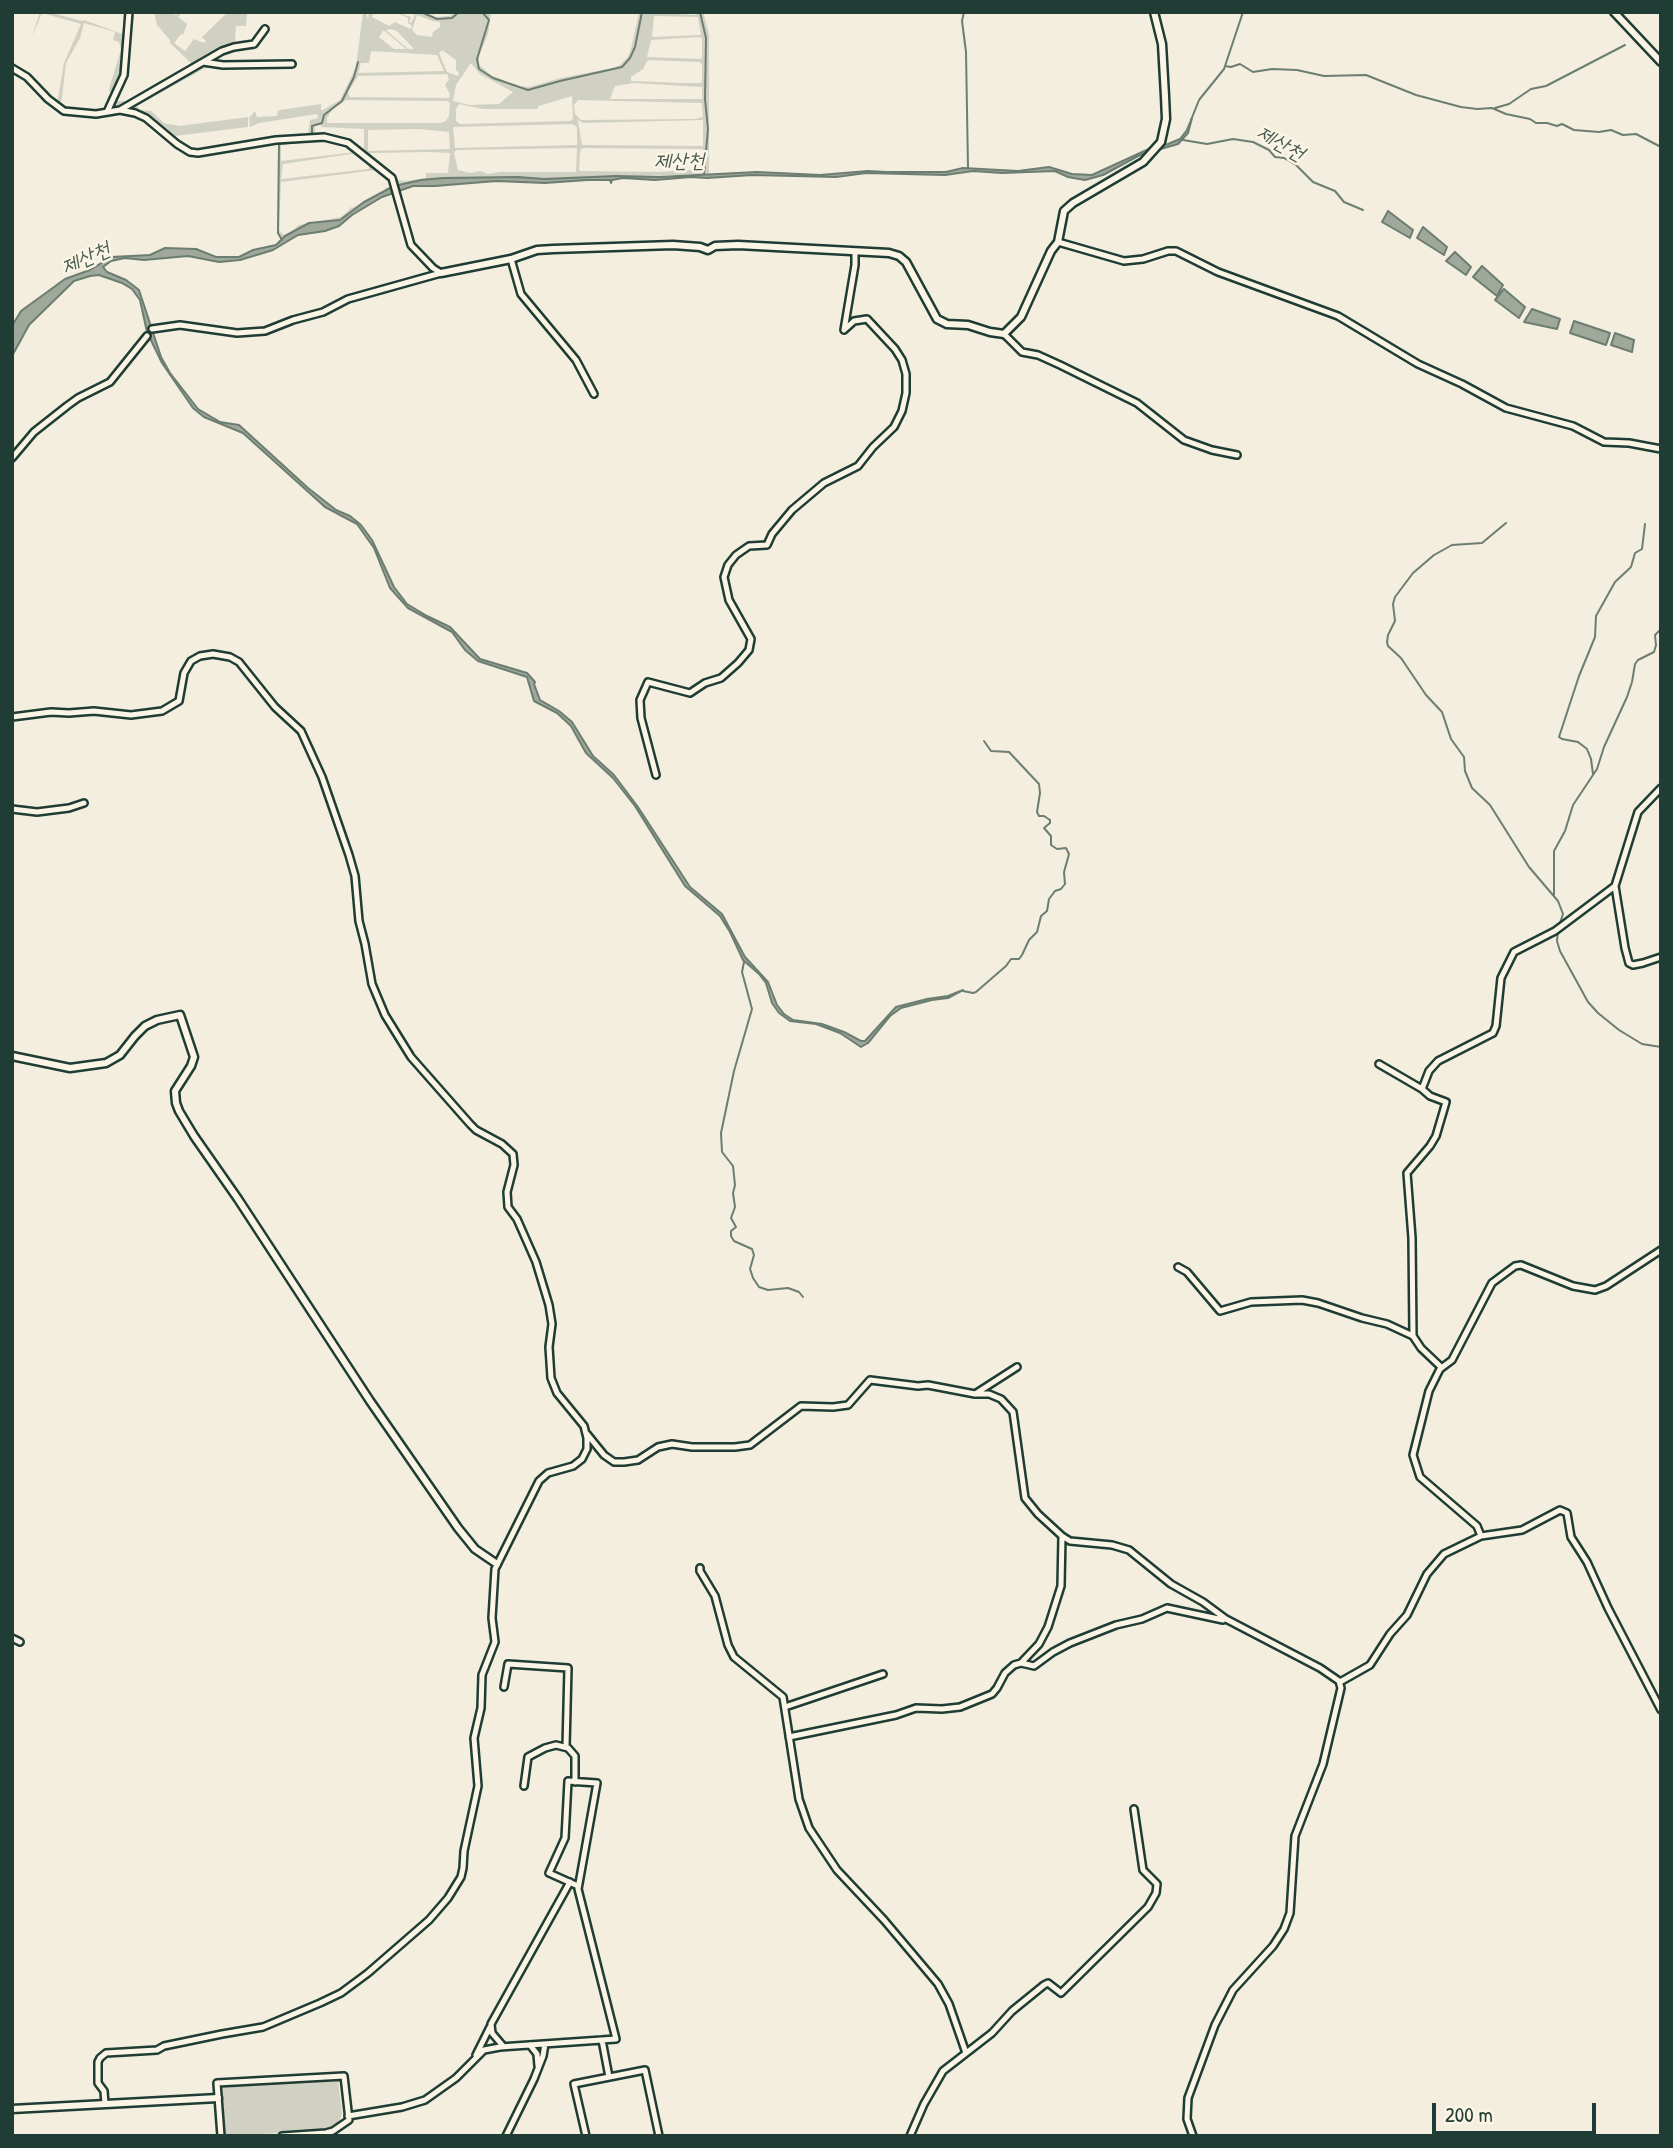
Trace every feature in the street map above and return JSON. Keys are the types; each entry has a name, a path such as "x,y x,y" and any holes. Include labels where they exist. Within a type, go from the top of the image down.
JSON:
{"street":[{"path":"107,112 124,75 129,12"},
{"path":"1004,334 1021,317 1051,251 1058,242 1062,218 1068,207 1143,162 1161,142 1166,120 1166,96 1162,44 1154,12"},
{"path":"1614,12 1661,62"},
{"path":"120,110 222,51 254,44 265,29"},
{"path":"203,62 223,65 292,64"},
{"path":"12,68 27,77 64,111 96,114 120,110 135,113 194,153 276,140 324,136 348,143 392,178 409,242 441,274"},
{"path":"1058,242 1124,261 1143,260 1168,251 1176,251 1218,272 1338,316 1418,364 1462,383 1506,408 1573,426 1604,442 1661,449"},
{"path":"152,328 180,325 237,333 265,331 323,312 348,299 441,274 511,259 537,250 661,245 700,247 705,250 716,246 738,245 889,253 903,258 909,266 939,321 975,326 1004,334 1022,352 1038,355 1137,403 1184,440 1237,455"},
{"path":"656,775 641,718 640,700 648,681 690,694 705,683 720,678 738,663 749,650 751,639 729,600 724,582 727,565 749,546 767,545 772,534 792,510 824,483 858,466 894,427 902,411 906,374 895,349 867,319 854,321 844,330 855,252"},
{"path":"511,259 521,294 576,360 594,394"},
{"path":"12,458 34,432 67,406 110,382 147,336"},
{"path":"12,717 94,710 131,715 162,711 179,701 184,673 191,661 200,656 214,654 239,662 275,707 301,731 322,777 349,855 355,876 359,921 372,984 386,1015 411,1057 470,1124 513,1154 514,1166 507,1192 508,1207 517,1219 536,1262 550,1306 551,1378 557,1392 604,1455 614,1462 624,1462 638,1460 658,1447 672,1444 692,1447 750,1445 802,1406 848,1405 870,1380 989,1394 1001,1399 1013,1412 1025,1498 1062,1536 1070,1541 1112,1545 1129,1550 1171,1584 1226,1619 1336,1677 1341,1688 1323,1764 1295,1836 1290,1913 1284,1929 1269,1952 1233,1990 1215,2025 1186,2104 1192,2136"},
{"path":"1661,788 1638,812 1615,886 1629,963 1633,965 1661,957"},
{"path":"12,809 37,812 84,803"},
{"path":"1422,1089 1429,1071 1438,1061 1493,1033 1501,978 1514,952 1555,931 1615,886"},
{"path":"12,1056 70,1068 106,1063 120,1055 145,1026 165,1017 180,1015 194,1057 175,1091 176,1103 184,1120 260,1231 377,1413 457,1528 475,1549 497,1564"},
{"path":"1379,1064 1430,1096 1446,1102 1436,1136 1407,1173 1412,1238 1413,1336"},
{"path":"1481,1536 1477,1526 1424,1481 1416,1468 1413,1455 1429,1391 1441,1367 1452,1360 1492,1283 1515,1266 1527,1266 1573,1286 1595,1290 1606,1286 1661,1250"},
{"path":"1178,1267 1187,1272 1220,1311 1251,1302 1302,1300 1387,1324 1413,1336 1421,1348 1441,1367"},
{"path":"975,1394 1017,1367"},
{"path":"105,2104 104,2091 98,2083 98,2062 106,2053 157,2050 164,2046 263,2027 320,2003 341,1993 368,1973 429,1920 448,1898 461,1877 478,1786 474,1738 481,1708 482,1675 495,1642 492,1612 497,1564 539,1481 548,1473 573,1466 582,1459 587,1449 587,1434"},
{"path":"1340,1682 1370,1665 1406,1615 1422,1581 1438,1560 1452,1549 1481,1536 1522,1530 1556,1511 1567,1513 1571,1537 1587,1562 1661,1710"},
{"path":"789,1737 916,1709 960,1707 992,1694 1005,1673 1021,1663 1044,1635 1055,1610 1062,1579 1062,1536"},
{"path":"700,1568 718,1605 730,1652 783,1697 799,1799 809,1828 837,1870 938,1984 949,2004 966,2053"},
{"path":"1021,1663 1034,1666 1070,1643 1167,1608 1226,1619"},
{"path":"12,1638 20,1642"},
{"path":"504,1687 508,1664 568,1668 566,1747"},
{"path":"785,1707 883,1674"},
{"path":"524,1786 528,1757 552,1745 566,1747 575,1756 575,1782"},
{"path":"348,2116 412,2105 425,2100 456,2078 484,2050 616,2039 578,1886 597,1783 568,1781 565,1838 549,1873 578,1886"},
{"path":"910,2136 943,2071 992,2033 1012,2011 1044,1984 1048,1983 1061,1993 1148,1907 1156,1893 1157,1884 1143,1870 1134,1809"},
{"path":"474,2058 570,1882"},
{"path":"491,2024 490,2029 495,2038 506,2047"},
{"path":"602,2040 609,2077"},
{"path":"506,2136 530,2088 545,2044"},
{"path":"530,2045 537,2054 538,2066"},
{"path":"586,2136 575,2084 645,2070 659,2136"},
{"path":"221,2136 217,2083 344,2076 348,2120 326,2133 282,2136"},
{"path":"12,2109 218,2098"}],"shaded area":[{"path":"40,12 84,20 125,35 124,72 120,73 113,93 109,91 110,85 121,50 119,42 113,40 115,32 84,23 80,38 66,63 62,98 59,105 57,104 64,63 81,24 42,13 32,37"},
{"path":"154,12 176,15 182,12 178,17 187,24 183,35 174,43 185,51 194,39 204,43 206,41 202,37 228,12 247,12 246,26 236,26 235,41 114,109 112,105 124,83 129,31 128,71 126,81 116,101 128,101 192,64 170,43 157,25"},
{"path":"363,12 366,12 368,20 369,12 382,12 373,14 372,17 389,26 395,22 410,29 412,26 408,23 408,18 395,12 411,17 411,23 415,15 405,12 424,12 436,17 450,16 456,12 491,12 479,65 491,75 517,86 529,87 620,65 631,49 639,12 696,15 697,12 703,12 709,34 709,174 429,179 397,186 367,156 334,137 252,141 308,135 310,120 318,118 317,114 259,123 250,127 249,118 255,111 257,117 277,116 280,110 321,104 323,110 340,100 356,67","holes":["417,15 440,22 440,27 433,32 432,37 417,35 412,30","654,16 698,17 701,35 652,37","386,30 397,31 414,49 408,49","385,31 406,49 394,49 379,37","699,37 702,38 701,59 647,57 651,40","442,50 456,60 456,70 458,76 447,72 439,53","371,51 437,55 444,71 358,73 361,63 369,63","648,60 702,64 701,83 631,81 631,77 643,69","471,63 480,74 513,92 499,104 470,105 453,101 456,85","447,74 449,79 445,85 450,94 449,98 350,97 348,92 358,76","634,83 702,87 702,99 610,99 615,86","572,96 573,119 460,124 456,121 459,104 483,109 537,109 539,106","346,100 450,103 449,116 446,121 440,123 327,123 332,110","578,100 701,103 703,117 581,120 575,114 574,105","578,120 583,123 703,120 703,146 582,145","572,124 577,127 577,145 455,148 453,127","315,126 364,129 362,151 335,136 315,134","419,129 449,132 450,149 368,151 368,130","577,148 576,172 470,173 458,170 454,153 456,150","584,148 703,149 703,169 659,172 581,171 580,153","370,153 450,153 448,173 426,173 426,178 398,180 371,157"]},
{"path":"200,67 221,68 205,68 137,106 140,110 151,111 164,123 179,126 248,117 248,127 175,136 198,151 251,143 201,152 194,151 178,142 148,116 126,109"},
{"path":"1192,118 1188,133 1178,144 1140,155 1103,175 1085,180 1055,171 1002,173 973,171 945,175 866,173 836,177 752,175 655,180 623,178 612,180 611,183 610,180 545,183 496,181 413,186 382,197 339,226 298,235 273,250 240,260 219,262 188,256 144,260 125,258 111,261 103,267 139,290 161,357 198,409 220,422 239,425 308,488 361,525 372,540 394,587 407,604 450,627 480,659 527,673 535,682 540,700 572,722 593,756 614,775 638,807 690,887 722,914 745,957 768,982 777,1005 784,1014 793,1020 822,1024 865,1041 896,1007 948,996 963,990 948,998 901,1008 861,1047 840,1033 816,1024 790,1021 779,1013 772,1003 766,983 743,960 720,916 685,886 635,806 613,778 586,753 571,726 557,713 534,701 527,677 478,661 465,650 452,632 408,608 390,588 374,548 357,524 325,507 243,433 204,417 193,408 162,363 147,332 140,300 132,289 99,275 74,281 29,325 12,356 12,326 21,311 65,279 90,270 111,257 150,255 165,248 196,249 216,257 239,257 253,250 276,245 285,236 309,223 340,220 364,202 394,186 421,180 659,177 757,172 820,175 868,171 946,172 963,168 1018,171 1049,167 1072,174 1092,175 1151,148 1180,139"},
{"path":"311,139 338,141 355,149 391,181 376,170 281,182 279,230 287,235 299,225 309,223 283,238 278,233 279,144 305,143","holes":["319,140 341,143 356,152 281,161 281,144","357,153 369,163 369,169 281,179 283,164"]},
{"path":"392,183 394,186 364,202 340,220 310,223 341,217 350,207 385,188 392,187"},
{"path":"1388,211 1413,230 1410,238 1382,222"},
{"path":"1423,227 1447,247 1444,255 1417,238"},
{"path":"1455,252 1471,267 1466,275 1446,261"},
{"path":"1482,266 1503,285 1497,296 1473,277"},
{"path":"1504,289 1525,307 1519,318 1495,300"},
{"path":"1532,309 1560,319 1557,329 1524,322"},
{"path":"1574,321 1610,333 1606,345 1570,333"},
{"path":"1615,333 1634,340 1632,352 1611,345"},
{"path":"338,2080 342,2114 339,2122 330,2127 321,2130 233,2136 225,2134 222,2085"}],"waterway":[{"path":"421,12 437,19 452,18 459,12"},
{"path":"482,12 489,20 477,59 479,69 493,78 528,90 622,67 635,47 642,12"},
{"path":"700,12 706,38 705,99 708,129 704,174"},
{"path":"964,12 962,21 966,52 968,168"},
{"path":"1191,120 1199,100 1224,69 1243,12"},
{"path":"1495,108 1509,104 1531,89 1546,86 1625,45"},
{"path":"312,135 312,126 322,123 324,115 342,101 358,62"},
{"path":"1225,66 1240,64 1253,72 1272,69 1297,70 1324,76 1366,75 1416,95 1461,107 1492,108 1536,123 1557,126 1562,124 1574,130 1611,130 1623,135 1636,134 1661,147"},
{"name":"제산천","path":"1183,140 1207,144 1233,139 1253,142 1269,150 1275,157 1284,158 1296,165 1313,182 1335,191 1344,202 1363,210"},
{"path":"282,240 278,233 279,144 309,141"},
{"path":"1506,523 1482,543 1452,545 1434,555 1413,573 1395,597 1395,621 1387,642 1442,712 1451,739 1464,757 1465,771 1472,788 1490,805 1529,867 1558,901 1563,914 1559,926"},
{"path":"1593,774 1587,749 1578,742 1559,737 1595,637 1596,616 1615,582 1631,567 1635,553 1642,549 1645,524"},
{"path":"1554,895 1554,851 1565,831 1573,805 1597,769 1627,697 1635,664 1654,652 1655,635 1661,629"},
{"path":"963,991 976,992 1011,959 1019,959 1029,940 1037,932 1041,916 1047,911 1049,899 1065,884 1064,872 1069,854 1066,848 1057,849 1051,845 1051,836 1044,828 1050,820 1039,816 1037,812 1039,784 1009,752 991,751 984,741"},
{"path":"1558,931 1560,951 1588,1002 1619,1030 1642,1044 1661,1047"},
{"path":"744,962 742,972 752,1009 734,1071 721,1133 722,1152 733,1166 735,1185 735,1207 731,1218 736,1227 731,1231 731,1236 734,1241 752,1249 754,1255 750,1269 759,1287 768,1290 788,1288 799,1292 803,1297"}]}
